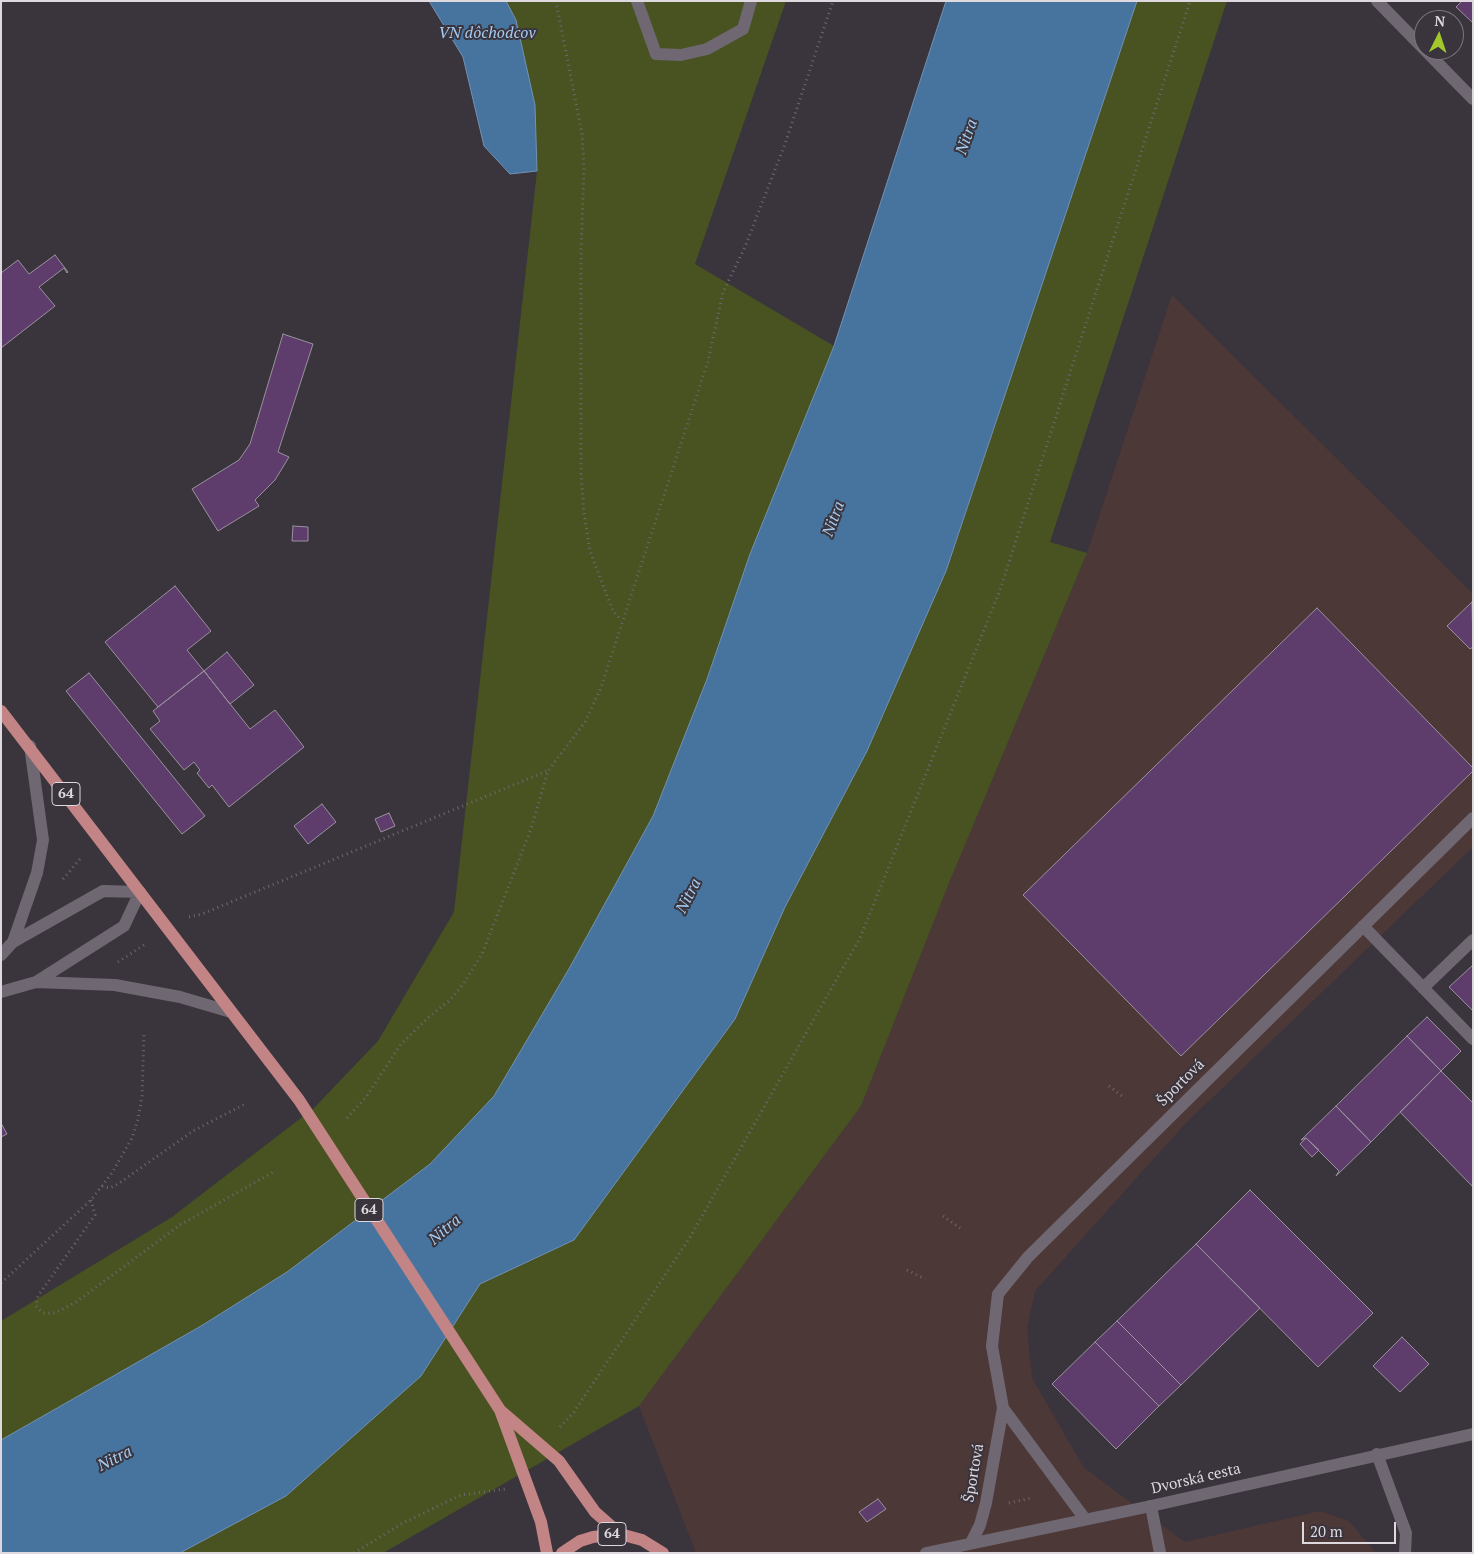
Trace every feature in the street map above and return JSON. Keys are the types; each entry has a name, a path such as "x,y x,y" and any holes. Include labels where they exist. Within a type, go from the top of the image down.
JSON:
{"main road":[{"name":"64","path":"1,711 30,746 299,1100 312,1124 500,1410 541,1522 547,1553"},
{"name":"64","path":"500,1410 559,1461 596,1512 620,1534"},
{"name":"64","path":"562,1553 580,1541 593,1537 620,1534 642,1540 663,1553"}],"street":[{"path":"637,1 656,54 681,55 707,50 743,29 751,1"},
{"path":"1377,1 1414,40"},
{"path":"1434,60 1473,99"},
{"path":"13,942 37,873 43,840 30,746"},
{"name":"Športová","path":"971,1543 980,1525 986,1503 1003,1408 992,1346 998,1294 1028,1257 1473,818"},
{"path":"1,955 13,942 103,891 140,892 124,926 36,982 1,992"},
{"path":"1363,926 1473,1039"},
{"path":"1423,988 1473,940"},
{"path":"36,982 115,985 180,997 231,1012"},
{"name":"Športová","path":"1003,1408 1085,1519"},
{"name":"Dvorská cesta","path":"926,1553 1151,1506 1473,1434"},
{"path":"1377,1454 1406,1533 1405,1553"},
{"path":"1151,1506 1160,1553"}],"path":[{"path":"556,1 582,134 584,168 581,260 580,474 584,514 590,550 613,611 621,621"},
{"path":"347,1118 366,1097 401,1044 450,1000 464,983 482,954 531,829 548,770 585,722 600,690 621,621 708,361 723,292 745,247 785,144 833,1"},
{"path":"560,1427 574,1412 689,1239 860,938 1000,590 1190,1"},
{"path":"189,916 202,914 548,770"},
{"path":"63,879 81,858"},
{"path":"57,878 63,879"},
{"path":"63,879 67,886"},
{"path":"116,963 144,945"},
{"path":"1,1283 91,1200 112,1173 132,1138 138,1119 142,1096 144,1033"},
{"path":"1109,1086 1122,1096"},
{"path":"102,1186 110,1188 118,1184 194,1131 245,1104"},
{"path":"91,1200 94,1214 38,1296 36,1306 43,1313 55,1313 76,1302 180,1225 275,1171"},
{"path":"943,1216 960,1228"},
{"path":"907,1270 926,1280"},
{"path":"354,1553 403,1523 461,1495 508,1488"},
{"path":"1005,1504 1031,1498"}],"shaded area":[{"path":"1172,295 1473,594 1473,847 1185,1124 1035,1291 1027,1328 1032,1378 1084,1468 1185,1542 1320,1511 1349,1521 1376,1553 696,1553 639,1406 861,1106 949,883 1087,553"}],"green space":[{"path":"459,1 786,1 695,264 834,346 750,554 707,679 653,816 570,967 494,1096 430,1164 287,1272 201,1326 1,1440 1,1321 172,1217 314,1108 378,1041 454,912 537,171"},
{"path":"1137,1 1227,1 1050,542 1087,553 949,883 861,1106 639,1406 383,1553 180,1553 286,1496 421,1376 480,1284 574,1240 735,1019 785,907 867,751 946,571"}],"water":[{"name":"VN dôchodcov","path":"429,1 506,1 516,20 535,105 537,171 510,174 484,146 463,57"},
{"name":"Nitra","path":"946,1 1137,1 946,571 867,751 785,907 735,1019 574,1240 480,1284 421,1376 286,1496 180,1553 1,1553 1,1440 201,1326 287,1272 430,1164 494,1096 570,967 653,816 707,679 750,554 834,346"}],"building":[{"path":"1462,1 1473,1 1473,23 1464,15 1464,10 1459,10 1456,7"},
{"path":"55,255 68,272 64,268 39,287 55,306 1,348 1,273 18,260 29,274"},
{"path":"283,334 313,344 278,452 289,457 275,480 255,500 259,506 218,531 192,489 239,460 250,444"},
{"path":"293,526 308,527 308,541 292,541"},
{"path":"175,586 211,631 187,650 204,671 158,707 105,642"},
{"path":"1472,602 1473,647 1470,649 1447,626"},
{"path":"1317,608 1473,768 1473,771 1181,1056 1023,895"},
{"path":"227,652 254,685 230,704 204,671"},
{"path":"204,671 250,729 275,710 304,747 229,807 212,785 209,788 197,773 200,770 194,762 184,770 150,729 160,721 153,711"},
{"path":"89,673 205,816 182,834 66,691"},
{"path":"322,804 336,822 308,844 294,826"},
{"path":"389,813 395,826 381,832 375,819"},
{"path":"1473,965 1473,1011 1449,987"},
{"path":"1427,1017 1461,1051 1441,1071 1407,1036"},
{"path":"1407,1036 1441,1071 1371,1142 1336,1106"},
{"path":"1441,1071 1473,1103 1473,1187 1400,1112"},
{"path":"1336,1106 1371,1142 1336,1176 1339,1171 1306,1138 1301,1140"},
{"path":"1,1123 7,1134 1,1137"},
{"path":"1306,1138 1319,1150 1312,1157 1300,1144"},
{"path":"1250,1190 1373,1313 1318,1367 1196,1244"},
{"path":"1196,1244 1260,1308 1181,1385 1117,1321"},
{"path":"1117,1321 1181,1385 1159,1406 1095,1342"},
{"path":"1402,1337 1429,1364 1400,1392 1373,1366"},
{"path":"1095,1342 1159,1406 1116,1449 1052,1384"},
{"path":"878,1499 886,1509 867,1522 859,1512"}]}
